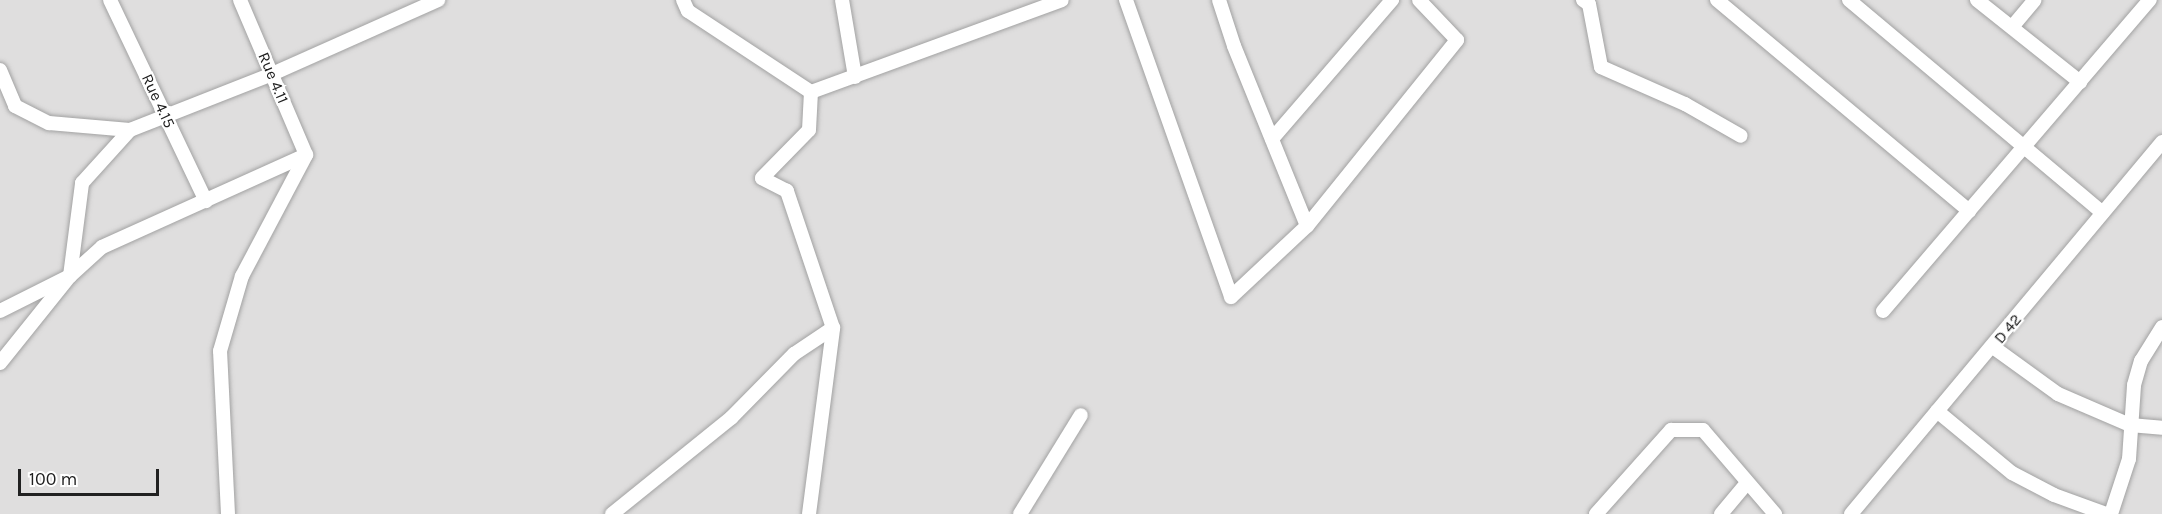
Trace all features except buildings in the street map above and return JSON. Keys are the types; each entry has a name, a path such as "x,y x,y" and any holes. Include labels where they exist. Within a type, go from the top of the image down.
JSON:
{"street":[{"name":"Rue 4.15","path":"110,0 206,201"},
{"name":"Rue 4.11","path":"240,0 306,155"},
{"path":"0,70 5,93 15,106 49,123 130,130 166,118 272,74 420,4 438,0"},
{"path":"683,0 688,10 812,92"},
{"path":"842,0 855,77"},
{"path":"812,92 1062,0"},
{"path":"1126,0 1231,297 1308,226 1457,40 1419,0"},
{"path":"1219,0 1308,226"},
{"path":"1272,139 1392,0"},
{"path":"1583,0 1589,4 1601,67 1685,104 1741,136"},
{"path":"1717,0 1969,211"},
{"path":"1849,0 2025,145 2103,213"},
{"path":"1977,0 2080,82"},
{"path":"2012,27 2035,0"},
{"path":"1883,310 2150,0"},
{"path":"809,514 833,328 787,191 762,178 808,130 812,92"},
{"path":"70,276 82,183 130,130"},
{"name":"D 42","path":"1851,514 2103,213 2160,149"},
{"path":"0,363 70,276 102,247 306,155"},
{"path":"228,514 220,351 242,276 306,155"},
{"path":"0,311 70,276"},
{"path":"2111,514 2129,459 2130,425 2141,361 2158,345 2162,327"},
{"path":"612,514 731,418 794,354 833,328"},
{"path":"1993,347 2058,394 2130,425 2162,428"},
{"path":"1937,411 2012,473 2054,495 2106,514"},
{"path":"1020,514 1081,415"},
{"path":"1596,514 1671,430 1703,430 1775,514"},
{"path":"1721,514 1747,483"}],"shaded area":[{"path":"0,0 2162,0 2162,514 0,514"}]}
